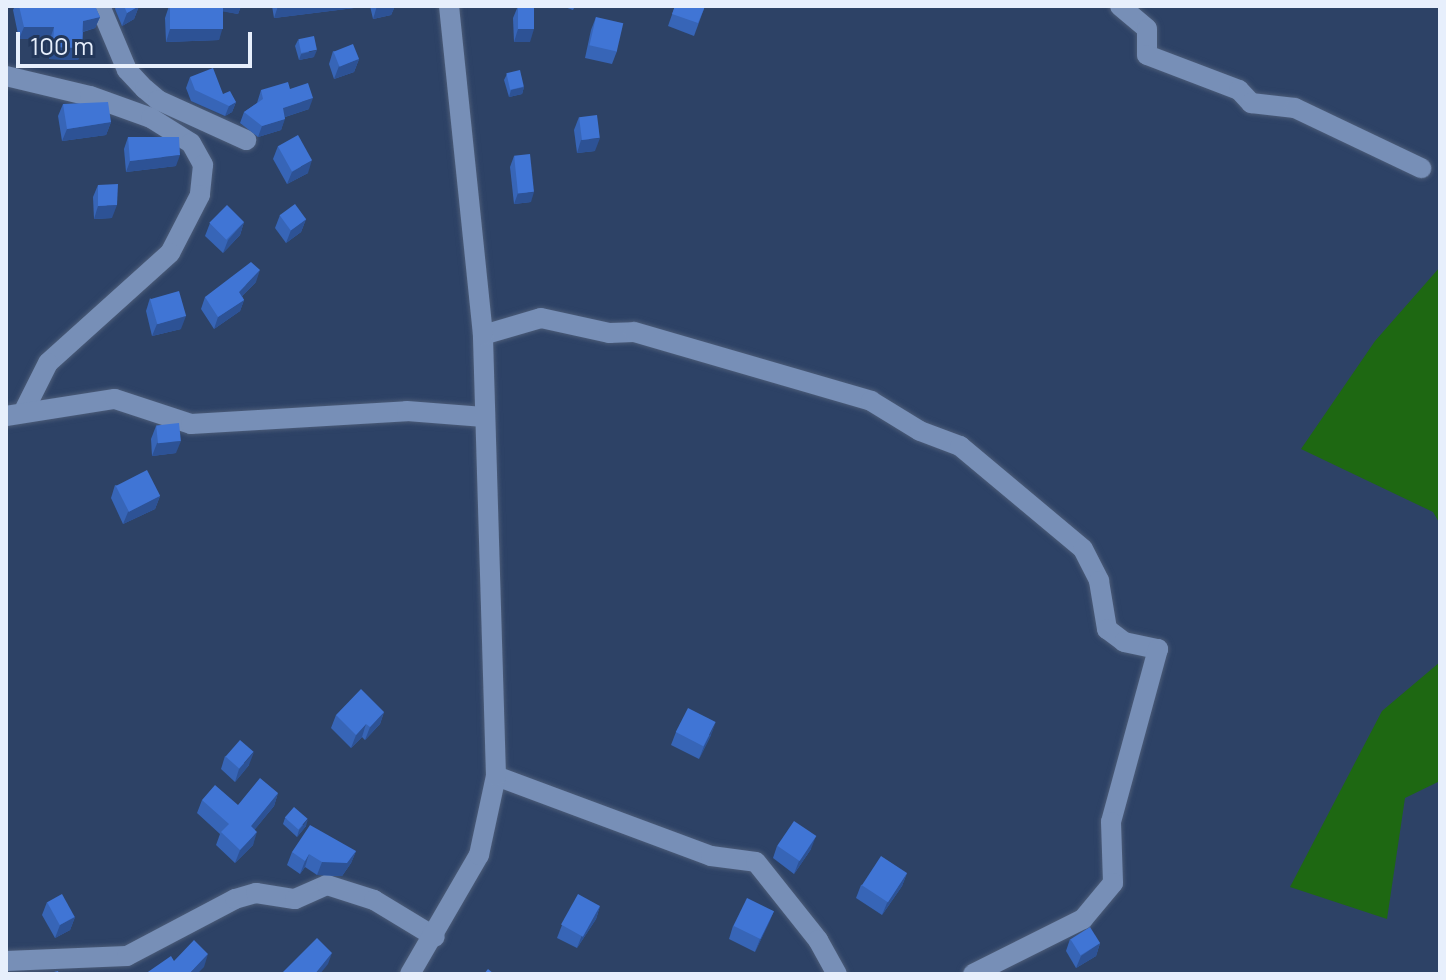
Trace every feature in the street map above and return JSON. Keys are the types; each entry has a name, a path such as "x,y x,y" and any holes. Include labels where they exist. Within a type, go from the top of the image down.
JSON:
{"street":[{"path":"100,6 127,70 145,89 158,100 246,140"},
{"path":"410,974 435,937 479,855 496,776 496,649 483,335 449,6"},
{"path":"1120,6 1147,29 1147,55 1239,90 1251,103 1295,108 1421,168"},
{"path":"6,76 90,96 151,118 191,143 203,165 200,195 170,253 48,363 15,414"},
{"path":"483,335 541,318 609,333 634,332 871,401 920,431 960,446 1083,549 1099,581 1107,629 1124,642 1158,649 1111,822 1113,883 1083,919 973,974"},
{"path":"15,414 115,399 191,424 407,411 484,417"},
{"path":"496,776 711,856 756,862 794,917 818,940 837,974"},
{"path":"6,961 127,956 235,899 256,893 295,899 327,885 374,900 435,937"}],"green space":[{"path":"1440,267 1440,524 1433,512 1301,449 1375,341"},
{"path":"1440,662 1440,781 1405,798 1387,919 1290,887 1382,711"}],"building":[{"path":"19,6 95,6 100,17 83,21 82,48 53,47 54,27 24,27"},
{"path":"124,6 139,6 127,13"},
{"path":"170,6 223,6 223,29 170,29"},
{"path":"518,6 534,6 534,29 518,29"},
{"path":"675,6 705,6 698,23 672,14"},
{"path":"596,17 623,23 617,52 589,45"},
{"path":"314,36 317,50 301,53 298,39"},
{"path":"353,44 359,59 340,67 334,52"},
{"path":"213,68 223,94 230,91 236,102 229,106 195,90 190,77"},
{"path":"520,70 524,87 510,90 506,73"},
{"path":"288,82 290,89 308,83 313,98 283,108 285,119 262,126 244,112 263,99 261,90"},
{"path":"108,102 111,122 67,129 63,104"},
{"path":"597,115 600,138 582,140 579,117"},
{"path":"298,135 312,160 292,172 278,146"},
{"path":"128,137 179,137 180,155 130,161"},
{"path":"530,154 534,192 518,193 514,156"},
{"path":"118,184 117,205 98,206 98,185"},
{"path":"295,204 306,219 291,231 280,215"},
{"path":"227,205 244,222 226,240 209,223"},
{"path":"251,262 260,270 239,292 244,300 218,317 205,297"},
{"path":"179,291 186,316 157,324 150,299"},
{"path":"179,423 181,441 158,443 156,425"},
{"path":"147,470 160,496 129,512 116,486"},
{"path":"361,689 384,712 370,727 366,724 356,735 336,715"},
{"path":"688,708 716,722 703,746 676,732"},
{"path":"240,740 254,752 239,768 226,757"},
{"path":"260,778 278,793 251,826 257,832 240,850 221,832 229,824 202,800 215,785 238,805"},
{"path":"294,807 308,819 298,829 285,818"},
{"path":"794,821 816,836 800,861 777,846"},
{"path":"310,825 356,851 347,863 322,862 309,854 305,861 292,852"},
{"path":"881,856 907,873 888,902 862,885"},
{"path":"62,894 75,917 60,925 47,902"},
{"path":"578,894 600,906 583,937 561,925"},
{"path":"747,898 774,911 760,939 733,926"},
{"path":"1090,927 1100,943 1081,955 1070,939"},
{"path":"317,938 332,953 315,974 281,974"},
{"path":"194,940 208,954 189,974 145,974 171,956 174,961"}]}
